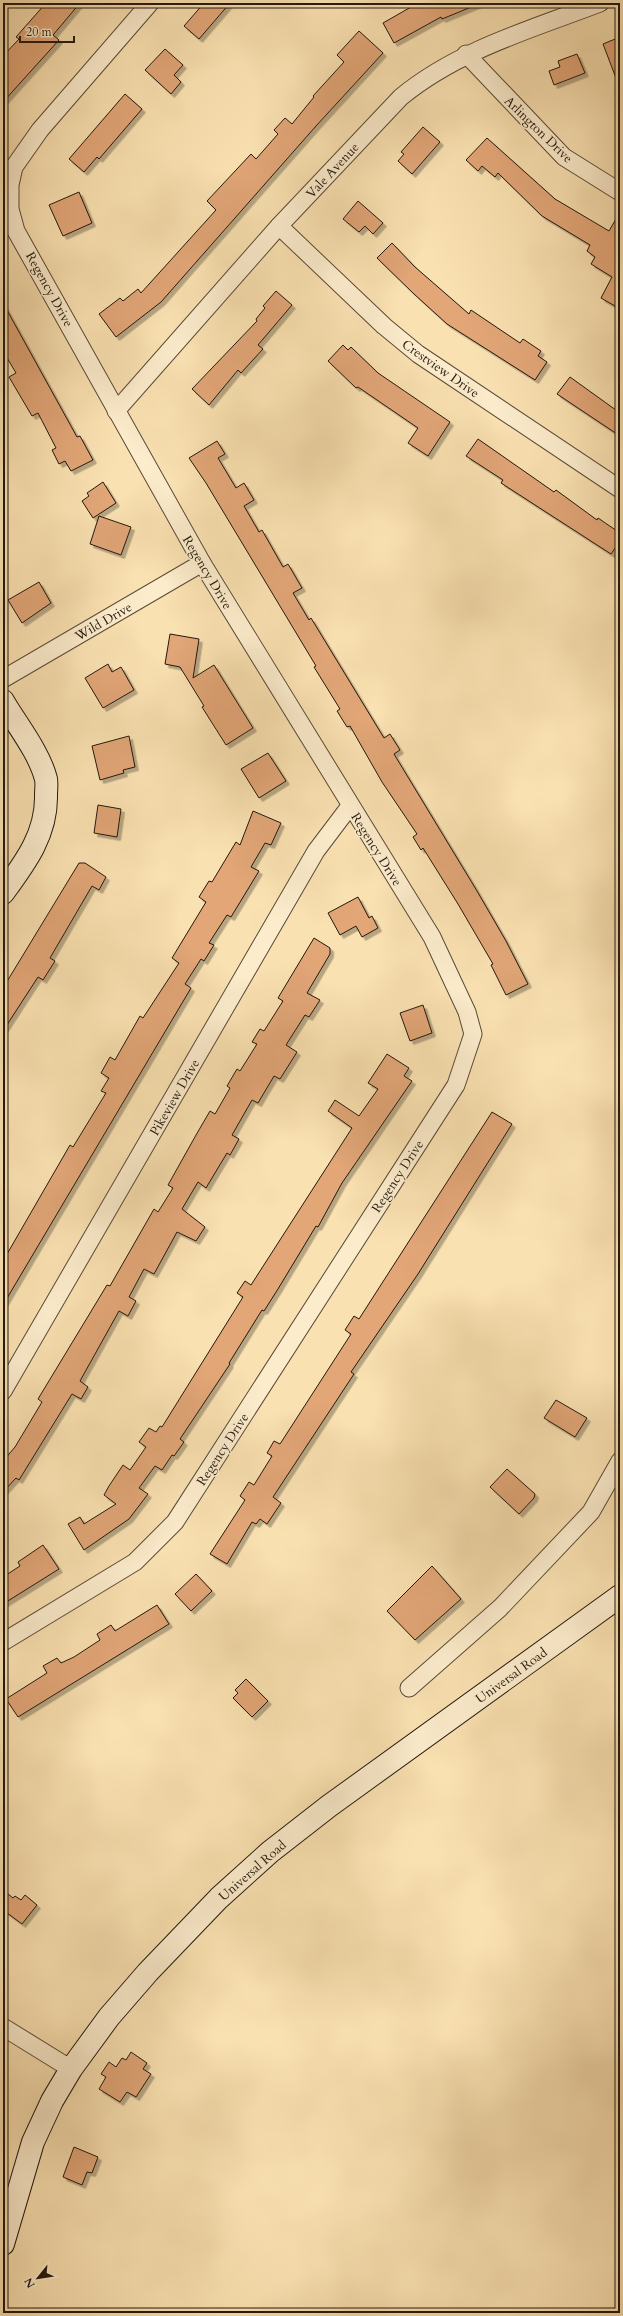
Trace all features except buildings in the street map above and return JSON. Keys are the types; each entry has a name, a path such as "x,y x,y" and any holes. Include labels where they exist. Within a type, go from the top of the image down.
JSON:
{"street":[{"name":"Regency Drive","path":"3,1642 135,1562 175,1522 456,1085 473,1034 467,1012 432,938 202,563 16,231 10,209 10,185 14,167 40,130 150,3"},
{"name":"Vale Avenue","path":"116,411 279,226 400,97 423,78 466,54 600,3"},
{"name":"Arlington Drive","path":"466,54 564,157 620,192"},
{"name":"Crestview Drive","path":"279,226 384,326 418,354 620,489"},
{"name":"Wild Drive","path":"3,679 202,563"},
{"path":"3,701 36,756 46,780 47,811 41,835 24,864 3,893"},
{"name":"Pikeview Drive","path":"3,1391 316,851 350,806"},
{"path":"409,1688 500,1608 590,1512 620,1461"},
{"name":"Universal Road","path":"4,2239 33,2142 52,2101 71,2069 112,2013 148,1972 219,1898 270,1852 329,1806 620,1596"},
{"path":"3,2027 71,2069"}]}
